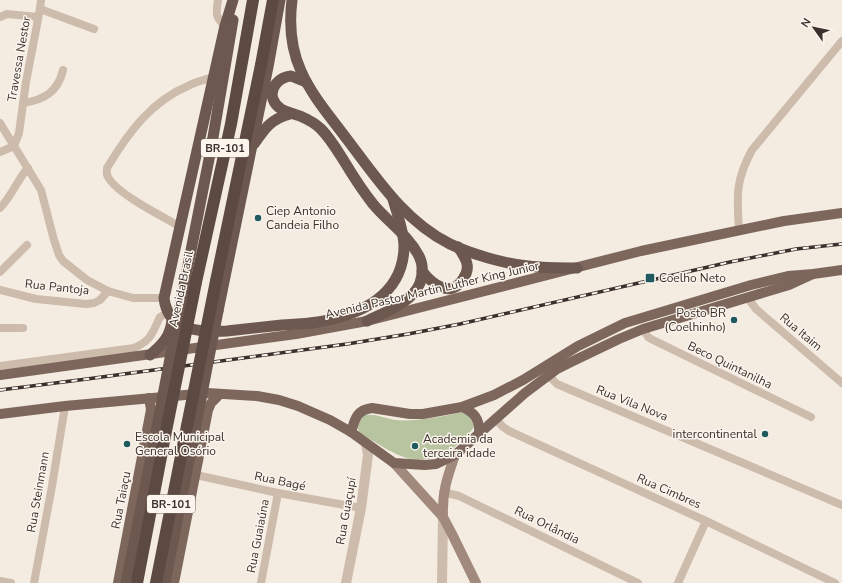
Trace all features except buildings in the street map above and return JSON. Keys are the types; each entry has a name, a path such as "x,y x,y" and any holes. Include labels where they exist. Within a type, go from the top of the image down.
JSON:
{"highway":[{"name":"Avenida Brasil","path":"164,298 181,227 213,77 225,26 234,0"},
{"name":"Avenida Brasil","path":"137,583 180,306 211,150 234,0"},
{"name":"Avenida Brasil","path":"126,583 231,124 252,0"},
{"name":"BR-101","path":"156,583 259,72 272,0"},
{"path":"166,583 280,0"},
{"path":"292,0 290,12 291,32 296,58 306,82 393,199 429,231 458,247 482,256 528,266 577,268"},
{"path":"306,82 291,76 286,76 277,82 274,88 273,98 275,103 282,110 309,120 320,128 330,139 356,181 373,204 402,233 419,255 422,263 419,284 411,296 401,303 366,321"},
{"path":"252,147 271,121 279,116 290,114"},
{"path":"170,316 179,324 193,329 212,331 319,322 362,309 374,303 385,293 398,275 403,258 404,245 402,233 393,199"},
{"path":"422,271 430,280 441,287 456,287 464,278 467,265 465,257 458,247"},
{"path":"150,355 167,338 172,327 170,316 165,307 164,298"}],"main road":[{"name":"Avenida Pastor Martin Luther King Junior","path":"0,375 296,334 366,321 641,251 784,221 842,213"},
{"path":"350,432 354,420 358,414 367,408 410,414 423,414 462,407 494,395 523,380 578,346 625,323 751,285 788,276 842,270"},
{"path":"394,463 425,466 436,464 455,455 525,392 548,375 557,369 619,339 643,330 789,285 813,274"},
{"path":"0,414 65,406 207,393 257,396 298,406 330,420 394,463 443,518 476,583"},
{"path":"174,583 208,410 211,403 220,394"},
{"name":"Rua Taiaçu","path":"118,583 151,410 149,398"},
{"path":"462,407 471,412 478,419 480,427 479,433"},
{"path":"443,518 443,492 455,455"}],"street":[{"name":"Travessa Nestor","path":"14,146 19,133 41,0"},
{"path":"218,0 216,11 218,19 225,26"},
{"path":"0,17 7,14 39,13 94,29"},
{"path":"739,230 737,201 739,182 744,165 752,150 842,41"},
{"path":"23,103 35,101 48,95 55,89 61,80 63,70"},
{"path":"181,227 124,193 109,179 106,173 107,168 140,120 153,107 191,84 213,77"},
{"path":"0,123 41,190 59,255 63,261 86,280 108,291 133,298 164,298"},
{"path":"0,152 14,146"},
{"path":"0,208 10,196 21,176 28,168"},
{"path":"0,272 27,245"},
{"name":"Rua Pantoja","path":"0,290 36,299 86,304 94,303 100,300 108,291"},
{"name":"Rua Itaim","path":"747,297 756,309 842,383"},
{"path":"0,366 134,348 147,340 156,328 160,317 170,316"},
{"path":"0,328 23,328"},
{"name":"Beco Quintanilha","path":"643,330 651,339 811,417"},
{"name":"Rua Vila Nova","path":"548,375 557,384 842,505"},
{"name":"Rua Steinmann","path":"34,583 65,406"},
{"name":"Rua Cimbres","path":"495,418 509,431 706,521 835,583"},
{"name":"Rua Guaçupí","path":"346,583 361,508 368,455 366,443"},
{"name":"Rua Bagé","path":"196,475 278,493 361,508"},
{"name":"Rua Orlândia","path":"443,492 459,496 638,583"},
{"name":"Rua Guaiaúna","path":"261,583 278,493"},
{"path":"442,583 443,518"},
{"path":"678,583 706,521"},
{"path":"0,581 11,583"}],"green space":[{"path":"464,412 477,421 470,433 453,448 440,455 427,459 416,460 406,458 384,448 361,434 357,428 359,421 364,415 395,420 411,420"}],"railway":[{"path":"0,390 347,344 408,334 460,324 730,262 796,249 842,244"}],"place":[{"name":"Ciep Antonio Candeia Filho","path":"258,218"},
{"name":"Coelho Neto","path":"650,278"},
{"name":"Posto BR (Coelhinho)","path":"734,320"},
{"name":"intercontinental","path":"765,434"},
{"name":"Escola Municipal General Osório","path":"127,444"},
{"name":"Academia da terceira idade","path":"415,446"}]}
